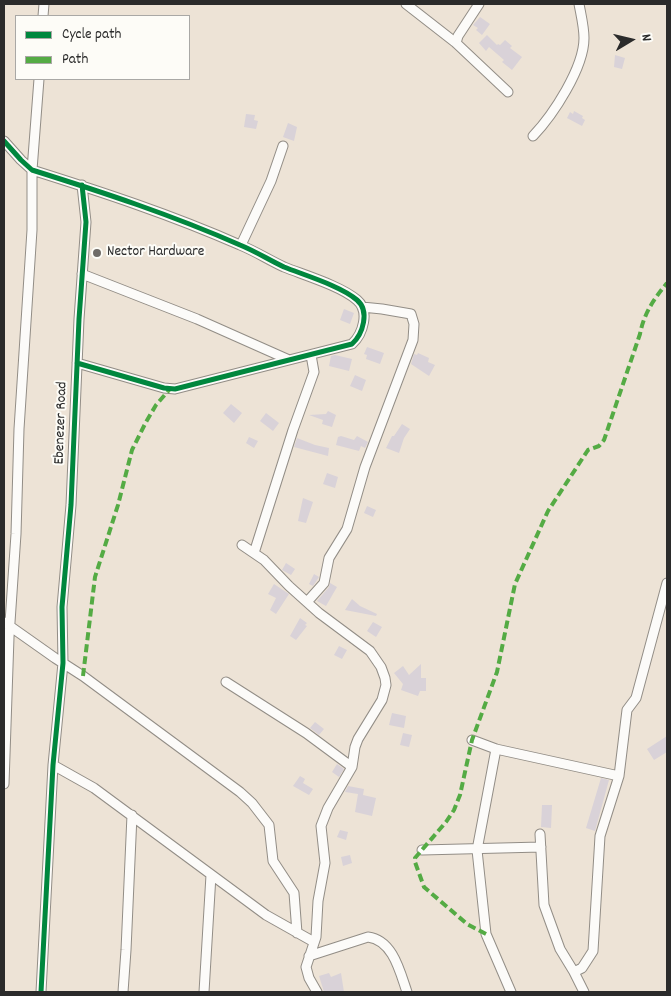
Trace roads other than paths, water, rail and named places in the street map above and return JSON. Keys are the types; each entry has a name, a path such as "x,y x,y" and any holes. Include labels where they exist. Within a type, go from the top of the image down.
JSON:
{"street":[{"path":"406,4 456,43 508,92"},
{"path":"456,43 458,36 479,4"},
{"path":"533,136 544,126 555,109 581,60 584,38 579,4"},
{"path":"4,784 6,639 16,534 19,429 32,230 32,170 38,80"},
{"path":"4,141 20,160 32,170 82,185 241,245 284,267 347,294 357,300 364,314 359,336 354,342 311,355 287,359 175,389 164,388 77,363"},
{"path":"241,245 271,181 283,146"},
{"name":"Ebenezer Road","path":"41,992 54,765 63,663 62,607 71,505 77,363 86,222 82,185"},
{"path":"82,274 197,319 287,359"},
{"path":"307,602 324,583 329,558 348,529 365,467 413,340 414,324 411,314 362,307"},
{"path":"254,553 292,430 314,372 311,355"},
{"path":"242,545 264,560 319,613 370,651 381,667 385,678 386,685 382,700 358,739 352,767 328,808 321,826 325,863 318,901 314,942 306,967 317,992"},
{"path":"574,972 582,968 593,952 600,836 619,776 627,710 636,698 667,582"},
{"path":"7,624 83,676 252,802 270,825 273,861 294,893 297,933"},
{"path":"226,682 306,733 352,767"},
{"path":"472,740 496,749 619,776"},
{"path":"496,749 477,850 486,934 511,992"},
{"path":"54,765 94,788 266,915 314,942"},
{"path":"123,992 132,815"},
{"path":"540,834 544,905 560,949 584,992"},
{"path":"422,850 540,847"},
{"path":"204,992 211,875"},
{"path":"309,956 368,937 376,938 383,943 396,961 407,992"}],"place":[{"name":"Nector Hardware","path":"97,253"}]}
